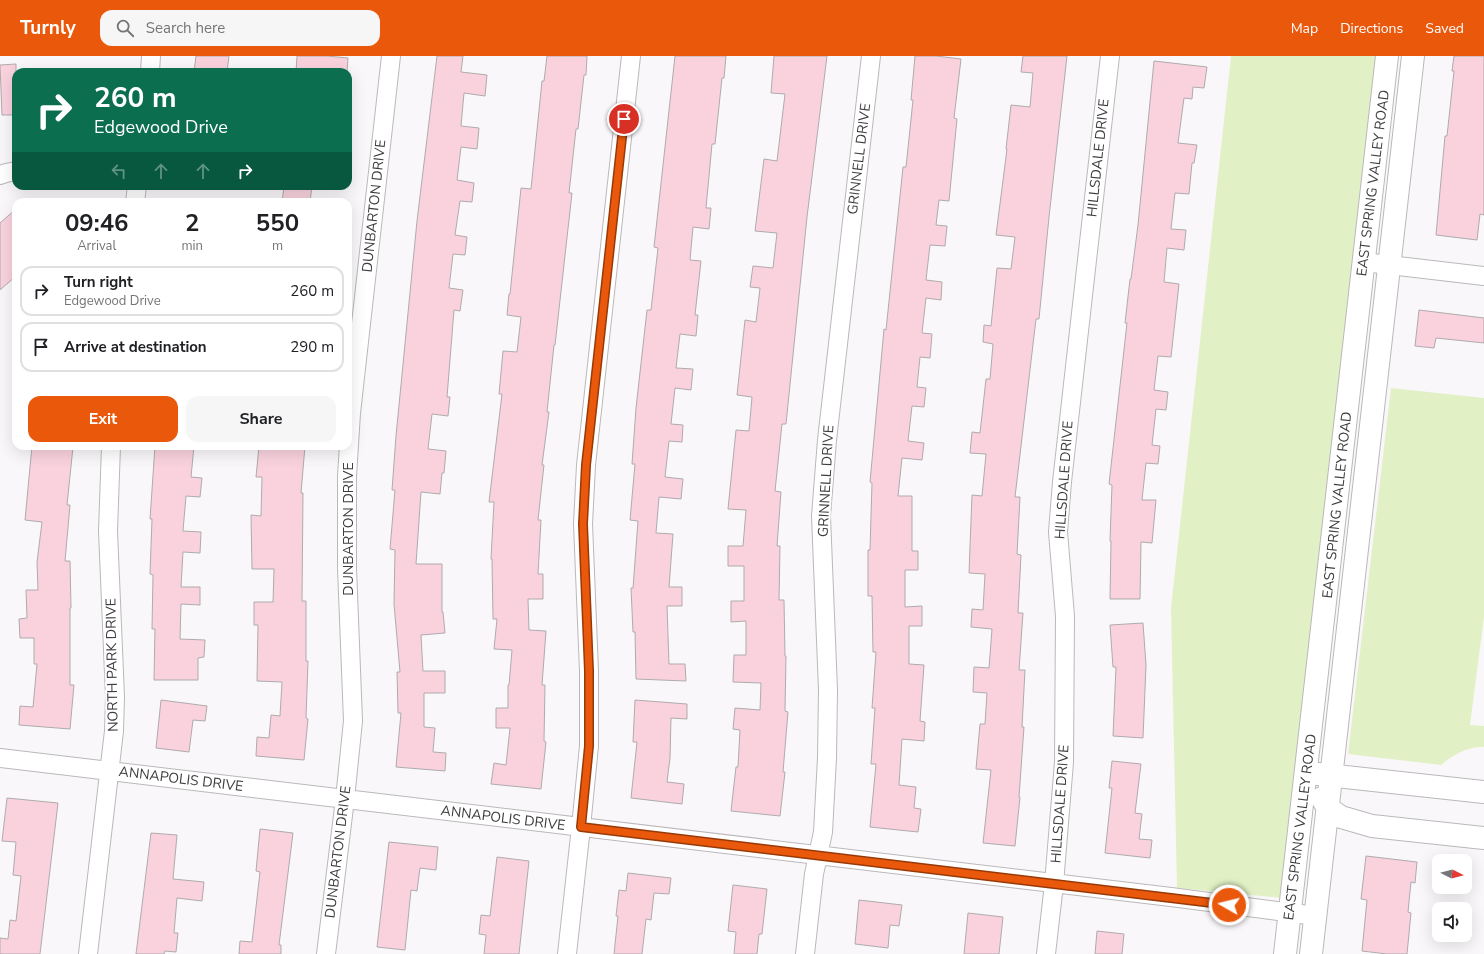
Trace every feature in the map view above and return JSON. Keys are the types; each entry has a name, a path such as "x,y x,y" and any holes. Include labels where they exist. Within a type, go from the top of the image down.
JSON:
{"street":[{"path":"150,68 151,56"},
{"name":"DUNBARTON DRIVE","path":"352,404 391,56"},
{"path":"567,954 589,738 589,671 583,524 586,465 631,56"},
{"name":"GRINNELL DRIVE","path":"805,954 814,874 823,832 827,765 828,690 821,516 827,440 871,56"},
{"name":"HILLSDALE DRIVE","path":"1046,954 1054,884 1064,762 1065,616 1058,532 1062,482 1110,56"},
{"name":"EAST SPRING VALLEY ROAD","path":"1285,954 1388,56"},
{"name":"EAST SPRING VALLEY ROAD","path":"1311,954 1413,56"},
{"path":"0,175 12,172"},
{"path":"1364,262 1484,276"},
{"name":"NORTH PARK DRIVE","path":"88,954 114,731 115,697 108,531 111,450"},
{"name":"DUNBARTON DRIVE","path":"326,954 353,721 347,568 347,476 349,450"},
{"name":"ANNAPOLIS DRIVE","path":"0,758 818,855 1316,916"},
{"path":"1306,773 1484,792"},
{"path":"1306,773 1328,808 1341,817 1372,826 1484,838"}],"green space":[{"path":"1231,56 1379,56 1284,898 1177,888 1171,608"},
{"path":"1391,388 1484,398 1484,617 1470,725 1484,726 1484,747 1472,748 1461,752 1441,765 1348,754"}],"building":[{"path":"196,56 229,56 228,68 194,68"},
{"path":"297,56 348,58 347,68 296,68"},
{"path":"437,56 463,56 461,72 487,75 485,96 464,93 461,126 479,128 477,149 461,147 457,180 474,183 472,202 460,201 455,235 467,237 465,255 453,254 449,288 463,290 460,311 454,310 447,397 450,397 448,416 432,414 428,449 446,451 444,473 442,473 440,494 421,492 416,564 442,564 442,612 445,633 421,635 423,671 445,671 445,693 424,693 424,727 435,728 433,752 446,753 445,771 396,767 401,713 398,713 397,672 400,672 394,604 395,550 390,549 395,490 392,490 396,436 417,221"},
{"path":"547,56 587,56 586,75 584,75 578,129 576,129 569,193 572,193 554,345 547,412 549,412 542,465 544,465 538,520 541,520 538,574 543,574 543,599 528,599 529,630 546,631 542,685 545,685 544,741 546,742 541,789 491,784 494,763 506,765 510,728 496,728 496,708 508,708 508,685 512,650 494,649 497,619 493,619 491,559 494,502 489,502 502,394 499,394 503,351 517,352 521,317 507,315 521,188 531,189 542,81 544,81"},
{"path":"675,56 726,56 724,78 722,78 715,144 712,144 706,208 711,208 709,229 693,227 690,260 701,261 695,315 698,315 696,336 680,334 676,368 693,369 691,390 675,388 671,424 683,425 682,442 669,441 665,477 683,479 681,499 659,497 656,533 673,534 669,587 682,587 682,606 667,606 669,664 685,664 686,681 636,679 635,632 633,632 631,588 633,588 638,521 630,520 635,464 632,464 636,408 647,310 651,310 658,248 654,247"},
{"path":"774,56 827,56 807,217 786,424 782,424 775,491 781,492 777,546 780,546 779,600 784,600 786,656 785,711 788,712 783,772 785,772 780,816 731,811 736,767 738,767 740,730 733,729 735,708 760,710 761,683 733,682 734,655 746,655 746,621 731,622 731,601 744,601 744,566 728,566 728,546 743,546 746,510 728,509 736,430 749,431 752,397 737,395 745,320 756,322 760,288 750,287 753,266 773,268 777,233 755,231 764,159 777,161 785,94 771,93"},
{"path":"915,56 936,56 961,59 954,118 957,119 949,201 939,200 936,225 947,226 945,246 930,245 926,280 942,282 941,300 926,298 922,333 932,334 930,358 920,357 917,387 926,388 924,407 912,406 908,441 924,443 922,460 902,458 898,496 912,496 912,551 918,551 918,570 905,570 905,607 922,606 922,626 909,626 909,664 924,665 920,721 925,722 924,741 902,739 899,785 916,787 914,808 921,809 918,832 870,827 876,764 871,764 875,708 872,708 876,652 873,652 872,596 868,596 868,550 870,550 872,483 870,482 884,329 886,330 903,167 906,167 913,100 911,100"},
{"path":"1023,56 1067,56 1039,319 1036,319 1015,497 1020,497 1017,554 1021,555 1018,613 1023,613 1019,670 1025,670 1022,727 1024,727 1020,797 1015,846 983,843 991,770 976,769 980,724 985,724 987,693 973,692 974,667 989,668 992,629 971,627 972,609 983,610 985,574 969,573 972,495 982,496 986,454 970,453 972,432 980,433 986,379 990,379 993,344 983,342 984,325 991,326 997,268 1011,269 1015,237 996,235 1011,105 1030,107 1033,73 1021,72"},
{"path":"1454,56 1484,56 1484,215 1480,214 1477,240 1436,235 1445,136 1447,136 1454,71 1452,71"},
{"path":"1154,61 1207,67 1204,88 1193,87 1192,99 1184,98 1178,143 1197,145 1194,163 1192,163 1189,194 1175,193 1171,229 1186,230 1184,250 1167,248 1164,282 1179,284 1171,357 1158,356 1154,390 1168,392 1166,410 1156,409 1152,445 1160,446 1158,464 1146,463 1142,500 1156,500 1152,543 1141,542 1140,599 1110,599 1112,485 1109,484 1127,323 1125,323 1138,225"},
{"path":"16,64 16,68 12,68 12,115 2,115 0,65"},
{"path":"284,190 312,190 310,198 282,198"},
{"path":"12,212 12,280 0,290 0,223"},
{"path":"1419,310 1484,318 1484,343 1436,338 1434,348 1415,346"},
{"path":"32,450 73,450 67,505 70,505 65,561 70,561 70,685 74,685 70,729 19,725 20,706 33,707 37,664 34,664 34,638 20,638 19,619 27,618 26,590 38,590 37,562 42,522 25,520"},
{"path":"155,450 194,450 191,477 202,478 200,497 186,496 183,531 201,532 200,553 183,552 181,587 200,587 200,605 181,604 180,639 205,640 204,657 198,658 198,680 154,680 155,629 152,629 153,575 150,574 152,519 150,519"},
{"path":"259,450 305,450 301,493 303,493 302,601 306,601 306,661 308,661 306,718 308,719 304,760 256,756 257,737 269,738 271,715 280,716 282,682 257,681 258,625 254,625 254,602 273,602 274,569 252,569 251,515 261,516 262,477 256,477"},
{"path":"1143,623 1146,665 1143,738 1113,736 1116,667 1113,667 1110,625"},
{"path":"161,700 207,706 205,721 193,720 189,752 156,748"},
{"path":"635,700 687,704 687,719 671,718 670,758 667,782 684,784 682,804 631,798 637,742 633,742"},
{"path":"1112,761 1141,764 1135,813 1142,814 1139,839 1152,840 1150,858 1105,853 1112,788 1109,788"},
{"path":"7,798 58,803 40,954 0,954 0,938 8,939 10,920 16,921 21,876 13,875 16,842 2,841"},
{"path":"260,829 293,833 279,945 281,945 281,954 239,954 240,941 252,942 260,872 256,871"},
{"path":"151,833 177,835 173,879 204,882 202,901 177,898 174,933 178,933 176,952 165,951 164,954 136,954"},
{"path":"389,842 438,847 436,870 420,868 417,891 411,890 405,950 377,947"},
{"path":"1366,856 1417,862 1415,883 1411,882 1408,912 1411,913 1407,954 1387,954 1362,951 1367,900 1361,899"},
{"path":"497,857 529,861 519,954 484,954 486,935 479,934 481,915 490,916"},
{"path":"628,873 671,878 669,894 654,893 651,920 646,919 642,954 614,954 619,890 626,891"},
{"path":"733,885 767,889 762,934 759,934 757,954 734,954 736,932 728,931"},
{"path":"859,900 902,905 899,926 890,925 888,948 855,944"},
{"path":"968,913 1003,917 999,954 964,954"},
{"path":"1097,931 1124,934 1122,954 1095,954"}],"route":[{"path":"624,119 586,465 583,524 589,671 589,746 581,827 1229,905"}]}
